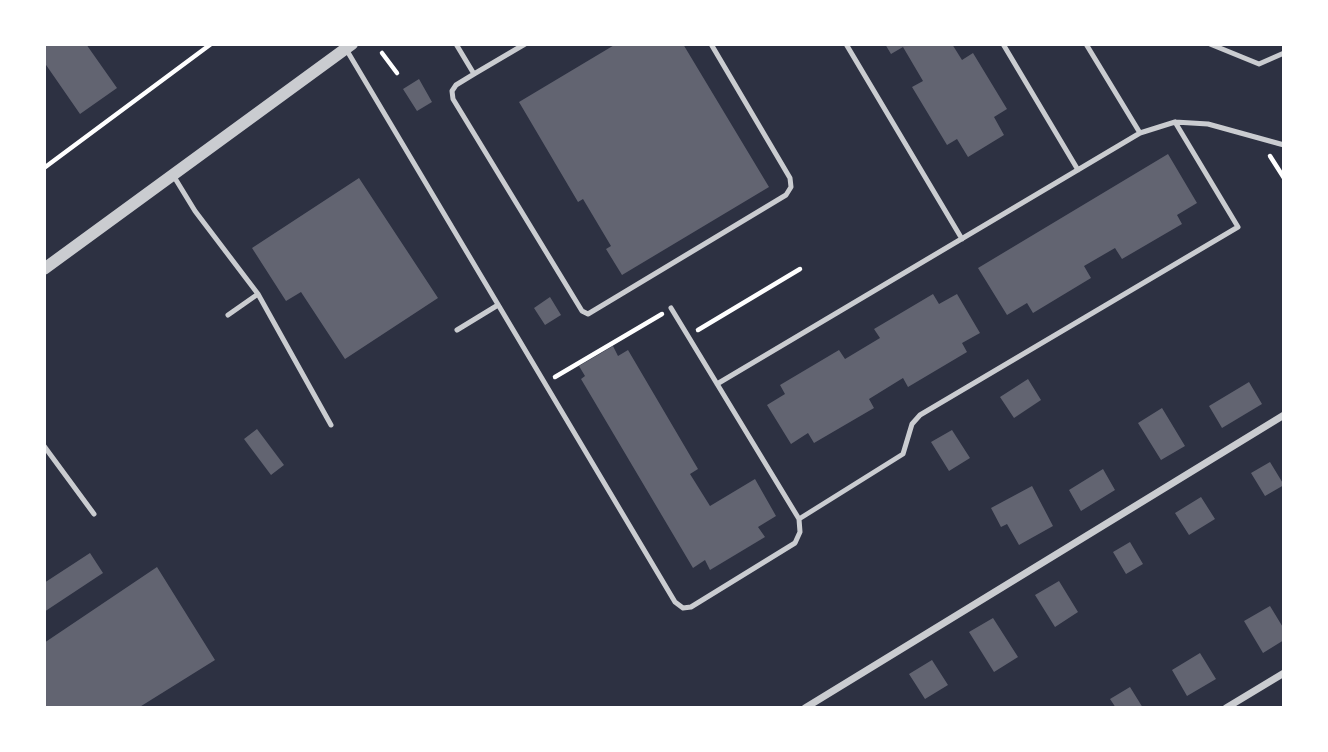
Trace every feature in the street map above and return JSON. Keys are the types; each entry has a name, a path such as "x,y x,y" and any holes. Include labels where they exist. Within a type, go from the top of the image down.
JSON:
{"street":[{"path":"44,270 349,46"},
{"path":"805,708 1284,415"},
{"path":"1226,708 1284,673"}],"lane":[{"path":"456,44 474,74"},
{"path":"524,44 456,85 452,91 453,99 582,311 588,314 786,195 791,187 790,178 711,44"},
{"path":"846,44 962,239"},
{"path":"1003,44 1079,170"},
{"path":"1086,44 1140,134"},
{"path":"1210,44 1259,64 1284,53"},
{"path":"349,46 498,305 675,602 683,608 691,607 795,543 800,532 799,519 671,308"},
{"path":"717,384 1140,134 1175,122 1209,124 1284,145"},
{"path":"799,519 903,454 912,424 920,415 1238,228 1175,122"},
{"path":"173,175 195,211 258,294 331,425"},
{"path":"228,315 258,294"},
{"path":"457,330 498,305"},
{"path":"44,446 94,514"}],"path":[{"path":"44,168 211,44"},
{"path":"382,53 397,73"},
{"path":"688,336 800,269"},
{"path":"545,383 671,308"}],"building":[{"path":"44,44 86,44 117,88 80,114 44,62"},
{"path":"616,44 683,44 769,187 622,275 606,249 611,246 583,199 578,202 519,102"},
{"path":"885,44 952,44 962,60 973,53 1007,109 994,117 1004,135 968,157 957,139 947,145 912,87 923,81 903,47 891,54"},
{"path":"419,79 432,102 417,111 403,89"},
{"path":"1168,154 1197,203 1177,215 1182,224 1122,259 1115,248 1084,266 1091,278 1033,313 1027,303 1007,315 978,268"},
{"path":"359,178 438,298 345,359 301,292 286,301 252,248"},
{"path":"933,294 939,304 957,294 980,333 962,343 967,352 908,387 903,378 869,399 874,408 814,443 808,433 791,444 767,405 785,394 780,385 839,350 845,359 880,338 874,329"},
{"path":"550,297 561,315 545,325 534,308"},
{"path":"613,346 618,356 628,350 698,469 690,474 710,506 755,479 776,516 758,527 765,537 710,570 705,560 693,568 581,379 585,376 579,366"},
{"path":"1028,379 1041,400 1014,418 1000,397"},
{"path":"1249,382 1262,404 1222,428 1209,406"},
{"path":"1162,408 1185,446 1161,460 1138,423"},
{"path":"257,429 284,465 271,475 244,439"},
{"path":"952,430 970,458 949,471 931,442"},
{"path":"1270,462 1284,485 1265,496 1251,473"},
{"path":"1103,469 1115,490 1081,511 1069,490"},
{"path":"1032,486 1053,526 1019,545 1007,524 1001,527 991,508"},
{"path":"1201,497 1215,519 1189,535 1175,513"},
{"path":"1130,542 1143,564 1126,574 1113,552"},
{"path":"90,553 103,573 44,612 44,583"},
{"path":"157,567 215,660 138,708 44,708 44,643"},
{"path":"1059,581 1078,612 1055,627 1035,595"},
{"path":"1270,606 1284,629 1284,640 1263,653 1244,621"},
{"path":"993,618 1018,657 994,672 969,632"},
{"path":"1200,653 1216,679 1187,696 1172,670"},
{"path":"932,660 948,685 925,699 909,674"},
{"path":"1130,687 1143,708 1116,708 1110,699"}]}
